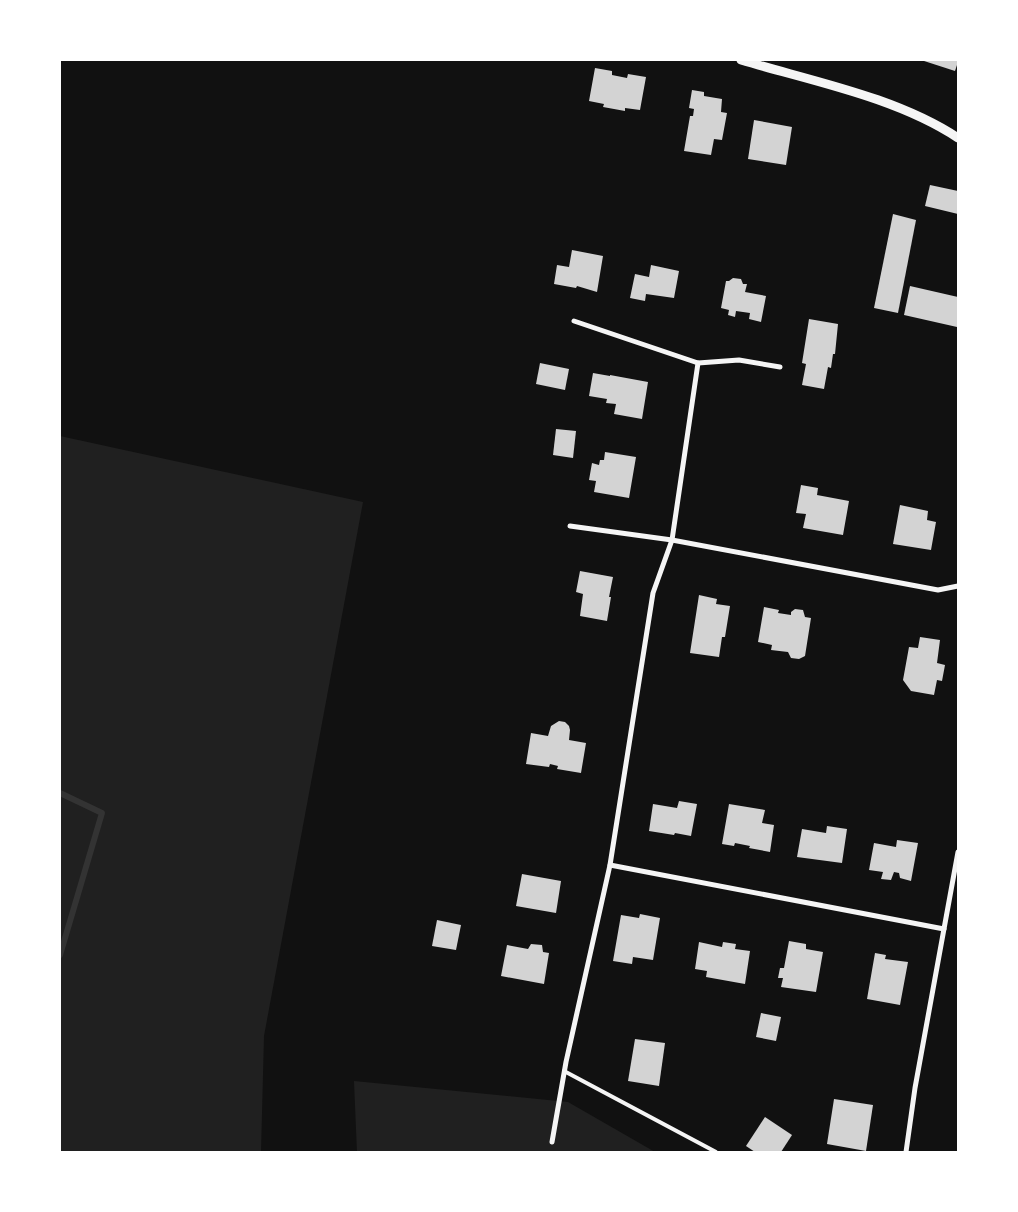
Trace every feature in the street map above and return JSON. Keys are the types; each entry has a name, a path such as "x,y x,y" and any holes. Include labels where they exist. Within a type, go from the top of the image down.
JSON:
{"street":[{"path":"741,60 841,88 891,105 943,128 958,138"},
{"path":"574,321 698,363 739,360 780,367"},
{"path":"552,1142 564,1071 610,865 653,593 672,540 698,363"},
{"path":"570,526 672,540 938,590 958,586"},
{"path":"906,1152 915,1088 958,852"},
{"path":"610,865 944,929"}],"lane":[{"path":"564,1071 716,1152"}],"shaded area":[{"path":"60,436 363,502 264,1036 261,1152 60,1152"},
{"path":"354,1081 568,1102 655,1152 357,1152"}],"building":[{"path":"921,60 958,60 958,62 955,71"},
{"path":"595,68 612,71 612,75 627,78 628,74 646,77 640,110 625,108 625,111 603,107 604,104 589,101"},
{"path":"692,90 704,92 704,96 722,99 721,112 727,113 722,140 714,139 711,155 684,151 690,116 693,116 694,109 689,108"},
{"path":"754,120 792,127 786,165 748,159"},
{"path":"930,185 958,191 958,214 925,206"},
{"path":"893,214 916,220 898,313 874,308"},
{"path":"572,250 603,256 597,292 577,286 576,288 554,284 557,265 569,267"},
{"path":"651,265 679,271 674,298 646,294 645,301 630,298 635,274 649,277"},
{"path":"733,278 741,279 743,284 747,284 745,292 766,296 761,322 749,319 750,313 736,311 735,317 728,315 729,310 721,308 726,281"},
{"path":"910,286 958,297 957,327 904,315"},
{"path":"809,319 838,324 835,354 833,354 831,368 828,367 824,389 802,385 806,364 802,363"},
{"path":"540,363 569,369 565,390 536,384"},
{"path":"593,373 648,382 642,419 614,414 616,404 606,403 607,399 589,396"},
{"path":"556,429 576,431 573,458 553,455"},
{"path":"605,452 636,457 629,498 594,492 596,481 589,480 592,463 599,465 600,460 604,460"},
{"path":"801,485 818,488 817,495 849,501 843,535 803,528 806,514 796,513"},
{"path":"900,505 928,511 927,520 936,522 931,550 893,544"},
{"path":"580,571 613,577 607,621 580,616 583,594 576,592"},
{"path":"699,595 717,599 716,604 730,606 725,637 722,637 719,657 690,653"},
{"path":"764,607 779,610 778,613 791,615 791,612 795,609 803,610 805,617 811,618 805,656 799,659 791,658 788,652 771,650 772,645 758,642"},
{"path":"920,637 940,640 937,663 945,665 942,681 937,680 934,695 911,691 903,680 909,647 918,648"},
{"path":"559,721 565,722 569,726 569,740 586,743 581,773 557,769 558,766 550,764 549,767 526,764 531,733 548,736 551,726"},
{"path":"679,801 697,804 691,836 649,831 653,804 677,808"},
{"path":"729,804 765,810 762,823 774,825 770,852 735,843 734,846 722,844"},
{"path":"827,826 847,829 842,863 797,857 802,829 826,833"},
{"path":"897,840 918,843 911,881 900,878 899,873 894,872 891,880 881,879 883,872 869,870 874,843 896,847"},
{"path":"522,874 561,881 556,913 516,906"},
{"path":"640,914 660,918 653,960 633,957 632,964 613,961 621,915 639,918"},
{"path":"437,920 461,925 456,950 432,946"},
{"path":"789,941 806,944 806,949 823,952 816,992 781,987 783,978 778,978 780,968 784,968"},
{"path":"699,942 722,947 723,942 736,944 735,949 750,951 745,984 706,977 707,971 695,969"},
{"path":"531,944 542,945 543,952 549,953 544,984 501,976 507,945 528,949"},
{"path":"875,953 886,955 885,959 908,962 900,1005 867,999"},
{"path":"761,1013 781,1017 776,1041 756,1037"},
{"path":"635,1039 665,1043 659,1086 628,1081"},
{"path":"834,1099 873,1105 866,1151 827,1144"},
{"path":"765,1117 792,1135 781,1152 755,1152 746,1146"}],"waterway":[{"path":"60,793 102,813 60,955"}]}
